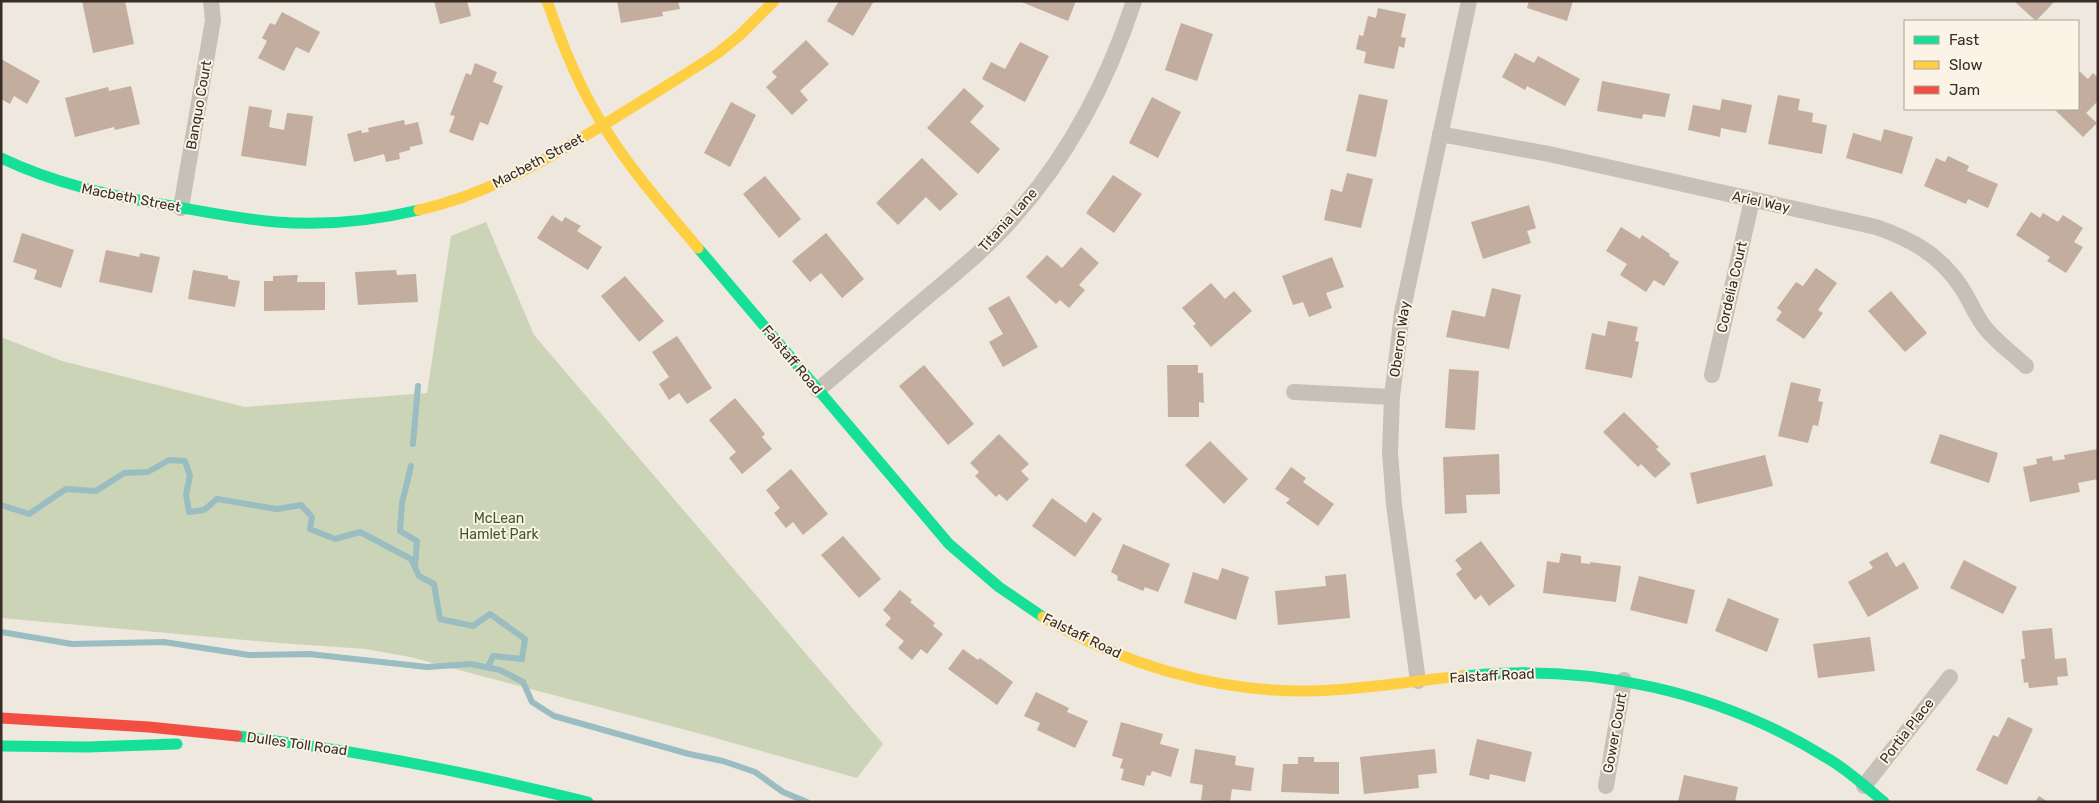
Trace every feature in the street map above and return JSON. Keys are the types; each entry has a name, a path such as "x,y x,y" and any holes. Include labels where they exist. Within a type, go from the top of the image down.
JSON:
{"main road":[{"name":"Falstaff Road","path":"547,1 558,36 578,82 603,125 666,210 949,544 1003,590 1031,610 1080,638 1127,658 1156,668 1203,680 1255,688 1316,691 1362,688 1469,675 1520,672 1576,674 1624,680 1687,694 1737,711 1787,734 1821,754 1884,802"},
{"name":"Macbeth Street","path":"1,158 55,181 104,195 244,219 293,223 341,222 388,216 435,206 485,190 532,167 719,52 749,28 774,1"},
{"name":"Dulles Toll Road","path":"1,718 170,728 278,740 445,769 588,802"},
{"path":"1,746 87,747 278,740"}],"street":[{"name":"Banquo Court","path":"181,208 213,20 211,1"},
{"name":"Titania Lane","path":"818,390 977,255 1013,218 1047,176 1099,91 1120,44 1134,1"},
{"name":"Oberon Way","path":"1418,682 1394,505 1390,452 1392,397 1402,313 1470,1"},
{"name":"Ariel Way","path":"1440,134 1549,154 1876,226 1903,236 1926,250 1946,267 1961,286 1986,329 2026,366"},
{"name":"Cordelia Court","path":"1712,375 1752,200"},
{"path":"1294,392 1392,397"},
{"name":"Portia Place","path":"1864,786 1950,677"},
{"name":"Gower Court","path":"1606,786 1624,680"}],"green space":[{"name":"McLean Hamlet Park","path":"486,222 534,335 883,744 857,778 701,734 410,657 366,649 1,618 1,337 62,361 245,407 427,393 451,236"}],"building":[{"path":"82,1 125,1 134,44 93,53"},
{"path":"434,1 467,1 471,16 440,24"},
{"path":"617,1 678,1 680,9 662,12 663,16 621,23"},
{"path":"839,1 874,1 853,36 827,21"},
{"path":"1019,1 1076,1 1068,21"},
{"path":"1529,1 1573,1 1567,21 1527,8"},
{"path":"2014,1 2055,1 2035,20"},
{"path":"1378,8 1406,14 1401,37 1406,38 1404,48 1399,46 1394,69 1364,63 1366,52 1356,49 1359,35 1363,36 1368,16 1376,18"},
{"path":"282,12 320,32 309,53 296,47 284,71 258,58 267,41 262,38 270,23 275,25"},
{"path":"1181,23 1213,34 1197,81 1165,70"},
{"path":"806,40 829,64 800,91 808,100 792,115 766,87 777,77 772,72"},
{"path":"1020,42 1049,56 1025,102 982,79 991,62 1005,69"},
{"path":"1515,53 1534,63 1538,56 1580,79 1565,106 1527,86 1525,90 1502,77"},
{"path":"1,59 40,81 27,104 14,96 10,104 1,99"},
{"path":"475,63 497,72 493,82 503,86 488,125 480,122 473,141 449,132 455,116 450,115 466,73 471,75"},
{"path":"2079,71 2088,79 2093,73 2098,78 2098,101 2086,113 2097,123 2083,137 2055,110 2079,110"},
{"path":"1602,81 1670,94 1665,117 1643,114 1642,119 1597,111"},
{"path":"131,86 140,124 115,130 114,127 75,137 65,98 108,87 109,91"},
{"path":"964,88 984,106 970,122 1000,149 978,174 927,128"},
{"path":"1359,94 1388,100 1376,157 1346,151"},
{"path":"1778,95 1800,99 1798,110 1813,113 1812,122 1827,125 1822,154 1768,144"},
{"path":"1152,97 1181,112 1158,158 1129,143"},
{"path":"1722,99 1752,105 1746,133 1721,128 1720,137 1688,130 1693,105 1720,110"},
{"path":"731,102 756,115 730,167 704,153"},
{"path":"249,106 272,110 269,127 284,130 287,113 313,116 306,166 241,156"},
{"path":"404,120 405,125 418,122 423,144 410,147 410,150 399,153 400,159 386,162 384,154 354,162 347,134 361,130 362,133 369,132 368,128"},
{"path":"1884,129 1913,137 1902,174 1846,158 1853,133 1881,141"},
{"path":"1948,156 1969,166 1967,171 1998,184 1988,208 1968,199 1966,204 1924,186 1936,158 1945,162"},
{"path":"922,158 958,194 940,211 926,197 898,225 876,203"},
{"path":"1347,173 1373,179 1361,228 1324,220 1331,189 1342,192"},
{"path":"1113,175 1142,194 1114,233 1086,213"},
{"path":"765,176 801,219 779,238 743,194"},
{"path":"1529,205 1536,228 1527,231 1531,243 1483,259 1471,222"},
{"path":"2031,212 2040,218 2043,213 2058,222 2063,215 2083,228 2074,242 2083,247 2066,273 2047,261 2050,257 2016,235"},
{"path":"552,215 562,222 565,217 581,226 577,231 602,247 588,270 537,238"},
{"path":"1621,227 1640,239 1642,235 1679,262 1664,286 1654,280 1646,292 1620,275 1627,264 1606,251"},
{"path":"22,233 74,250 61,288 34,279 37,270 13,262"},
{"path":"826,233 864,279 842,298 821,273 810,282 792,261"},
{"path":"1081,247 1099,263 1079,285 1085,290 1069,308 1060,300 1056,304 1026,277 1047,255 1062,268"},
{"path":"106,250 139,257 140,253 160,257 152,293 99,282"},
{"path":"1332,257 1344,287 1326,293 1332,308 1309,317 1303,302 1293,305 1282,276"},
{"path":"1816,268 1837,283 1818,310 1823,313 1804,339 1776,320 1782,312 1777,308 1796,282 1803,286"},
{"path":"193,270 228,276 228,279 240,281 235,307 188,299"},
{"path":"396,270 397,275 416,274 418,302 358,305 355,272"},
{"path":"298,275 297,282 325,282 325,310 264,311 264,281 273,281 273,276"},
{"path":"625,276 664,321 639,342 601,296"},
{"path":"1211,283 1225,299 1234,291 1252,311 1211,347 1193,326 1196,324 1182,308"},
{"path":"1492,288 1521,295 1509,349 1446,337 1452,310 1485,317"},
{"path":"1891,291 1927,333 1905,352 1868,311"},
{"path":"1009,296 1038,347 1003,367 989,342 1003,334 988,308"},
{"path":"1608,321 1638,327 1635,341 1639,342 1632,378 1585,369 1592,333 1605,336"},
{"path":"677,336 712,388 687,404 679,393 669,400 659,384 669,377 652,352"},
{"path":"924,365 974,424 948,445 899,386"},
{"path":"1167,365 1198,365 1198,373 1203,373 1204,403 1199,402 1199,417 1168,417"},
{"path":"1449,369 1479,371 1475,430 1445,428"},
{"path":"1791,382 1821,389 1818,401 1823,402 1818,426 1813,425 1808,443 1778,436"},
{"path":"735,398 765,434 762,437 772,449 742,474 729,458 736,452 709,420"},
{"path":"1624,412 1659,447 1656,449 1671,464 1655,478 1641,464 1638,467 1603,432"},
{"path":"999,434 1029,464 1021,471 1029,479 1007,501 999,494 996,497 975,476 979,472 970,463"},
{"path":"1940,434 1998,453 1989,483 1930,463"},
{"path":"1210,441 1248,479 1224,504 1185,465"},
{"path":"2098,449 2098,479 2078,483 2080,492 2030,502 2023,467 2037,464 2036,459 2052,456 2053,461 2065,459 2064,455"},
{"path":"1499,454 1500,494 1466,495 1467,513 1445,514 1443,457"},
{"path":"1765,455 1773,486 1697,504 1690,473"},
{"path":"1291,467 1306,478 1303,482 1334,504 1318,526 1286,503 1290,499 1275,489"},
{"path":"791,469 828,514 803,535 793,522 786,528 774,513 780,508 766,490"},
{"path":"1052,498 1086,523 1093,512 1102,519 1075,557 1032,526"},
{"path":"843,536 881,579 859,598 821,555"},
{"path":"1481,541 1515,586 1489,606 1481,595 1475,600 1456,574 1462,569 1455,560"},
{"path":"1123,544 1170,564 1158,592 1145,587 1143,591 1117,580 1118,576 1111,572"},
{"path":"1887,552 1896,567 1904,562 1919,588 1868,617 1848,582 1873,568 1869,562"},
{"path":"1561,553 1581,556 1581,563 1590,564 1590,562 1621,566 1616,602 1543,593 1547,561 1559,563"},
{"path":"1964,560 2017,587 2003,614 1950,588"},
{"path":"1222,568 1249,577 1236,620 1184,603 1193,572 1218,580"},
{"path":"1346,574 1350,618 1278,625 1275,591 1326,586 1325,576"},
{"path":"1639,576 1695,590 1687,624 1630,610"},
{"path":"900,590 912,600 910,602 935,623 933,626 943,634 927,654 921,649 912,660 898,648 904,641 885,625 891,618 883,610"},
{"path":"1728,598 1779,619 1767,652 1715,631"},
{"path":"2052,628 2055,659 2066,658 2068,676 2057,677 2058,685 2029,688 2028,682 2024,683 2021,659 2025,659 2022,631"},
{"path":"1870,637 1875,671 1818,678 1813,644"},
{"path":"963,649 978,660 980,658 1013,682 997,705 948,669"},
{"path":"1036,692 1069,708 1067,712 1088,721 1075,748 1037,730 1040,723 1024,716"},
{"path":"2008,717 2033,729 2007,785 1976,770 1993,735 1998,737"},
{"path":"1121,722 1163,734 1160,744 1179,749 1171,777 1152,771 1150,776 1147,775 1144,786 1121,780 1124,769 1120,768 1123,759 1112,756"},
{"path":"1477,739 1532,752 1525,782 1490,774 1489,780 1469,775"},
{"path":"1195,749 1236,756 1235,765 1254,768 1251,791 1232,789 1230,802 1201,800 1203,785 1190,783"},
{"path":"1435,749 1437,773 1418,775 1419,788 1364,794 1360,757"},
{"path":"1298,757 1314,757 1314,762 1339,762 1339,794 1281,792 1283,764 1298,764"},
{"path":"1684,775 1738,787 1735,802 1678,802"},
{"path":"2039,796 2048,802 2035,802"}],"waterway":[{"path":"413,444 418,386"},
{"path":"1,505 29,514 66,489 96,491 124,473 148,472 169,460 185,461 190,476 186,494 189,512 204,510 217,499 277,509 301,505 312,517 310,529 335,539 360,532 411,559 419,576 434,584 440,619 473,626 490,614 525,639 522,659 493,656 488,667"},
{"path":"411,466 402,503 400,531 417,541 415,567"},
{"path":"1,632 72,644 164,642 249,655 309,654 427,667 471,664 500,670 523,682 532,702 554,716 689,754 723,761 755,772 783,792 807,802"}],"traffic: fast":[{"path":"1,158 42,175 84,188 150,202 250,219 294,223 330,223 366,220 419,210"},
{"path":"698,248 949,544 999,587 1043,617"},
{"path":"1463,676 1511,673 1558,674 1606,679 1652,687 1698,699 1742,715 1786,735 1842,768 1884,802"},
{"path":"237,736 326,748 414,763 588,802"},
{"path":"1,746 87,747 177,744"}],"traffic: slow":[{"path":"547,1 573,69 598,117 640,178 698,248"},
{"path":"419,210 446,203 498,183 570,145 718,53 740,35 774,1"},
{"path":"1043,617 1105,649 1137,661 1170,672 1238,686 1308,691 1366,687 1463,676"}],"traffic: jam":[{"path":"1,718 149,727 237,736"}]}
